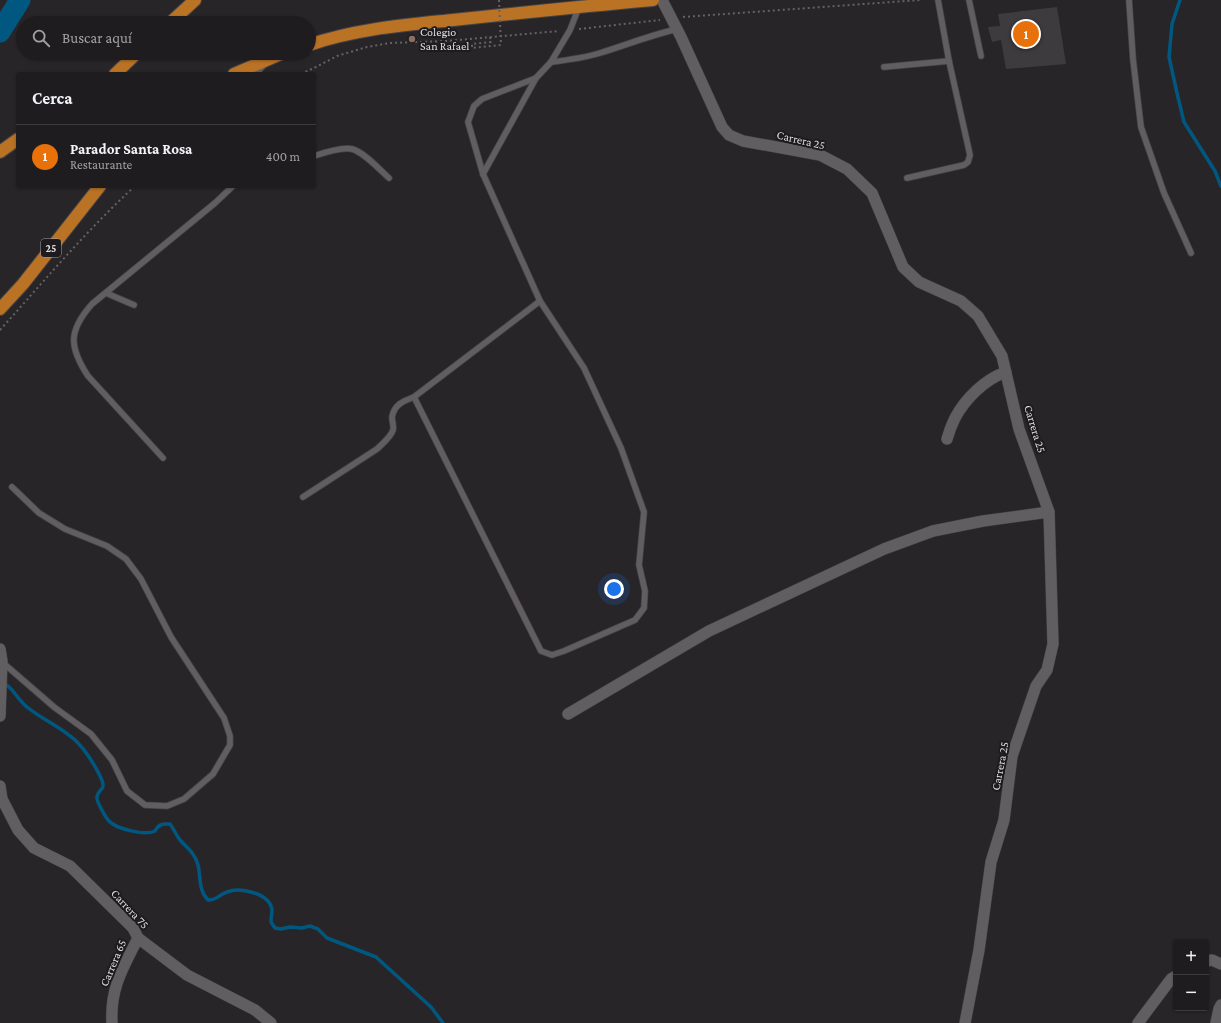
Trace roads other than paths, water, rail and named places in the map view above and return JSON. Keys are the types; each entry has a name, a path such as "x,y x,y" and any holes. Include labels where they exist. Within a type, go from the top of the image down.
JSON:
{"highway":[{"path":"177,16 194,0"},
{"path":"316,43 358,32 401,26 653,0"},
{"path":"117,72 130,60"},
{"path":"239,72 266,60"},
{"path":"0,152 16,140"},
{"name":"25","path":"0,309 23,284 98,188"}],"street":[{"name":"Carrera 25","path":"662,0 672,18 722,126 729,135 743,141 820,155 847,169 872,193 903,268 919,282 961,301 978,316 1002,356 1019,429 1049,512 1052,644 1047,670 1036,686 1012,756 1004,820 991,862 979,950 965,1023"},
{"path":"947,439 955,418 977,390 993,377 1006,372"},
{"path":"568,714 709,630 884,548 933,531 983,521 1049,512"},
{"path":"0,649 2,661 0,716"},
{"name":"Carrera 75","path":"0,786 2,798 18,830 34,848 70,866 133,928 138,938 187,975 254,1010 271,1023"},
{"name":"Carrera 65","path":"112,1023 111,1008 116,984 138,938"},
{"path":"1209,960 1212,960 1221,964"},
{"path":"1138,1023 1173,978"},
{"path":"1216,1023 1221,1006"}],"lane":[{"path":"907,178 964,165 968,162 970,155 949,61 938,0"},
{"path":"968,0 981,56"},
{"path":"1129,0 1133,59 1141,127 1164,193 1191,253"},
{"path":"483,174 536,78 551,62 570,30 580,7"},
{"path":"551,62 599,54 660,33 677,29"},
{"path":"257,72 272,60"},
{"path":"884,67 949,61"},
{"path":"414,397 541,651 552,655 635,620 644,608 645,591 639,564 644,512 621,448 584,368 540,301 483,174 468,122 474,106 482,98 536,78"},
{"path":"316,156 351,149 369,159 389,178"},
{"path":"162,458 88,376 78,361 73,348 74,332 82,316 92,304 215,203 230,188"},
{"path":"106,293 134,306"},
{"path":"303,497 377,449 385,442 393,430 392,418 395,408 403,401 414,397 540,301"},
{"path":"2,661 54,707 91,734 112,760 127,791 145,804 167,806 184,799 213,774 230,745 230,736 224,718 171,637 140,579 126,559 107,546 65,529 39,513 12,487"}],"waterway":[{"path":"0,32 20,0"},
{"path":"1180,0 1172,24 1169,57 1184,122 1215,171 1221,186"},
{"path":"4,683 27,707 65,732 84,749 103,782 103,787 98,794 97,799 109,821 118,827 145,833 155,831 161,824 170,824 180,840 195,857 198,865 201,888 208,900 225,893 239,890 254,893 266,899 272,910 271,922 275,928 302,928 310,926 318,929 327,938 376,957 431,1007 443,1023"}],"place":[{"name":"Parador Santa Rosa","path":"1026,34"},
{"name":"Colegio San Rafael","path":"412,39"}]}
